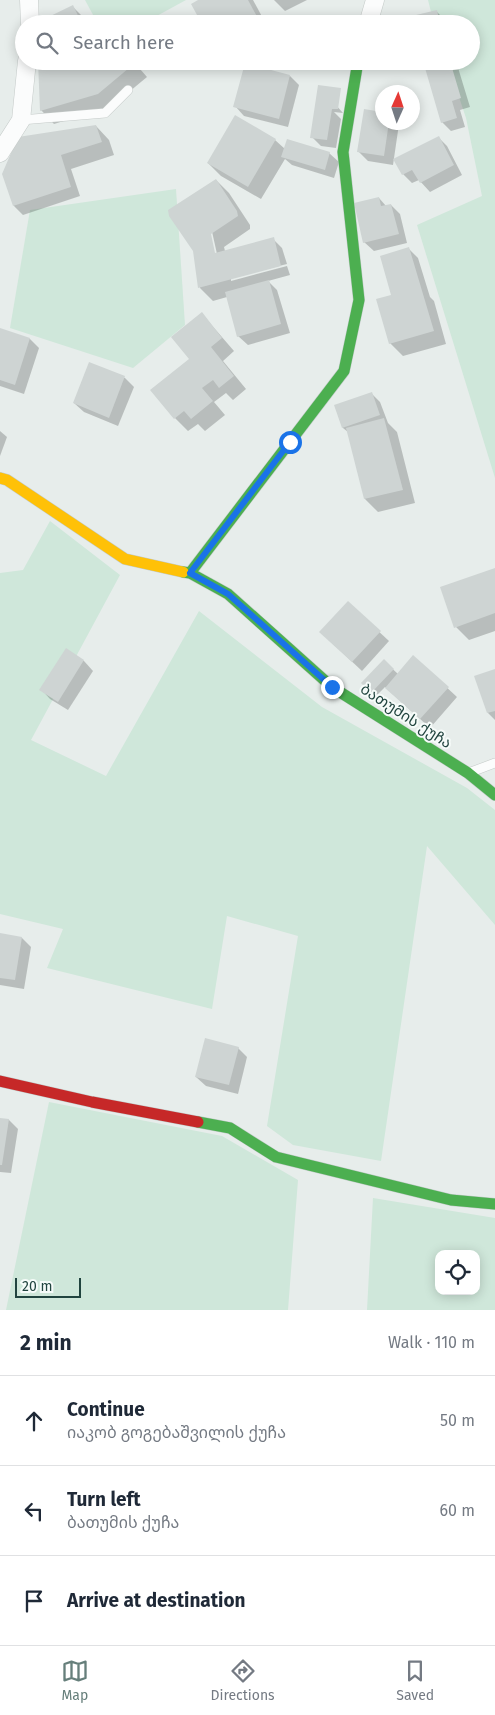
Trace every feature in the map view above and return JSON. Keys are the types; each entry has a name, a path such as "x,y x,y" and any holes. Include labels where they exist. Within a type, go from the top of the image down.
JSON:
{"street":[{"path":"29,0 30,15"},
{"path":"371,15 375,0"},
{"path":"0,153 21,120 26,70"},
{"path":"190,573 344,372 359,300 343,152 357,70"},
{"name":"ბათუმის ქუჩა","path":"0,478 7,480 125,559 190,573 228,594 332,687 468,774 495,795"},
{"path":"0,1081 92,1102 230,1128 276,1157 451,1200 495,1204"}],"lane":[{"path":"21,120 104,113 128,90"},
{"path":"468,774 495,763"}],"green space":[{"path":"85,0 186,0 158,15 93,15"},
{"path":"428,0 495,0 495,478 417,225 482,196 466,118 450,70 480,70 480,15 432,15"},
{"path":"176,189 185,325 133,368 10,328 30,210"},
{"path":"50,521 120,575 31,740 106,776 199,611 322,707 467,788 495,810 495,925 427,846 381,1161 293,1145 267,1126 298,936 227,916 212,1009 47,968 63,929 0,914 0,573 23,570"},
{"path":"49,1102 222,1136 298,1180 288,1310 6,1310"},
{"path":"373,1198 495,1218 495,1310 367,1310"}],"building":[{"path":"198,0 248,0 256,15 197,15 191,4"},
{"path":"73,5 78,15 52,15"},
{"path":"437,10 438,15 416,15"},
{"path":"38,70 127,70 98,94 40,111"},
{"path":"243,70 271,70 290,75 279,119 233,107"},
{"path":"426,70 453,70 461,98 452,101 457,118 441,123"},
{"path":"318,85 341,88 338,109 332,109 327,140 310,138"},
{"path":"364,109 375,111 375,130 388,130 384,156 357,152"},
{"path":"235,115 276,139 248,187 207,163"},
{"path":"96,125 102,142 61,155 71,187 13,206 2,174 18,137"},
{"path":"439,136 454,165 420,183 412,170 402,175 393,159"},
{"path":"287,139 330,152 325,170 281,157"},
{"path":"216,179 237,211 238,216 211,234 215,253 274,237 281,266 198,288 193,251 169,216 168,210"},
{"path":"379,197 381,206 391,204 399,234 363,243 354,203"},
{"path":"409,247 434,331 389,344 376,299 391,295 380,256"},
{"path":"269,280 281,324 237,337 225,292"},
{"path":"202,312 222,338 211,347 234,376 219,388 213,380 202,388 213,401 191,419 184,411 174,419 150,390 189,359 171,337"},
{"path":"0,328 30,338 15,385 0,380"},
{"path":"89,362 125,376 109,418 73,403"},
{"path":"372,392 380,415 342,428 334,405"},
{"path":"384,418 403,490 364,499 346,428"},
{"path":"495,568 495,613 454,628 440,587"},
{"path":"348,601 381,631 352,662 319,632"},
{"path":"66,648 84,660 58,702 39,690"},
{"path":"413,655 449,687 420,719 385,688"},
{"path":"384,659 394,669 371,693 361,683"},
{"path":"495,669 495,711 487,713 474,676"},
{"path":"0,933 22,937 15,980 0,978"},
{"path":"205,1038 239,1047 229,1085 195,1077"},
{"path":"0,1118 9,1119 2,1165 0,1165"}],"traffic: fast":[{"path":"190,573 344,371 359,300 343,152 357,70"},
{"path":"183,572 190,573 228,594 332,687 468,773 495,795"},
{"path":"198,1122 230,1128 276,1157 451,1200 495,1204"}],"traffic: slow":[{"path":"0,478 7,480 125,559 183,572"}],"traffic: jam":[{"path":"0,1081 92,1102 198,1122"}],"route":[{"path":"290,442 190,573 228,594 332,687"}]}
